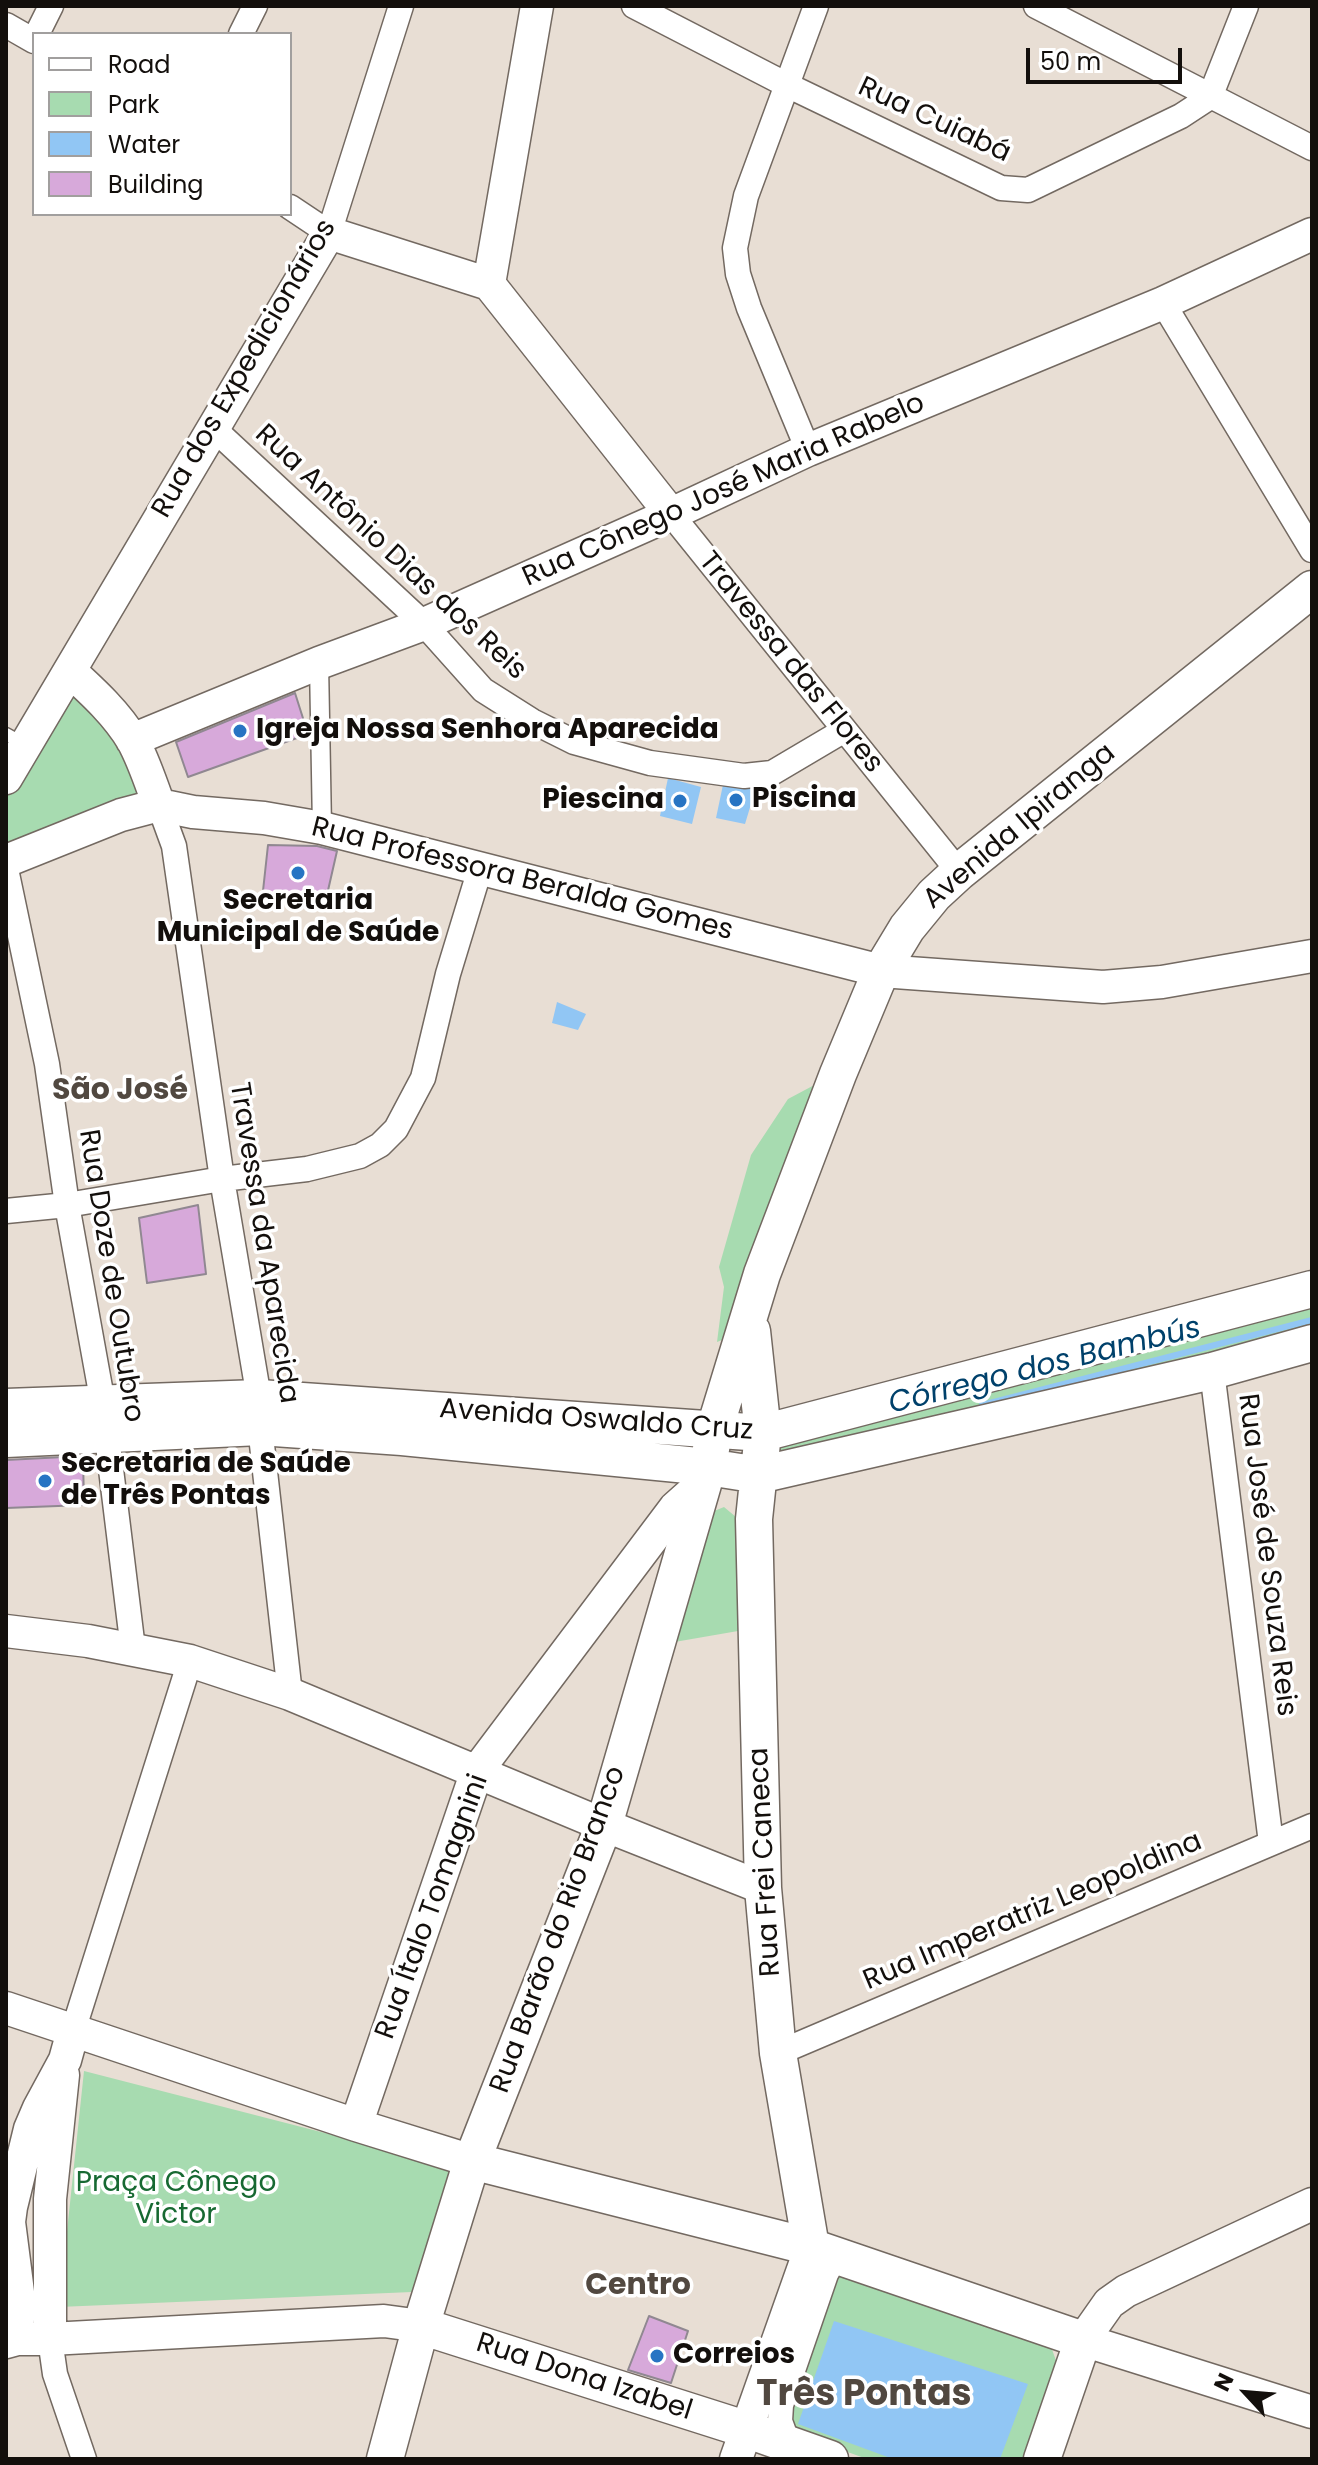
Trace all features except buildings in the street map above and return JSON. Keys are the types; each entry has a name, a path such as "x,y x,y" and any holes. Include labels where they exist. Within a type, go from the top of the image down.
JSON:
{"main road":[{"name":"Avenida Ipiranga","path":"714,1431 762,1274 838,1074 881,971 907,928 934,895 959,872 1312,589"},
{"name":"Avenida Oswaldo Cruz","path":"6,1439 104,1419 260,1412 763,1433 1312,1289"},
{"name":"Avenida Ipiranga","path":"750,1313 763,1433"},
{"name":"Avenida Oswaldo Cruz","path":"260,1412 695,1492 1212,1371 1312,1343"},
{"name":"Avenida Oswaldo Cruz","path":"6,1407 104,1419"},
{"name":"Rua Barão do Rio Branco","path":"472,2161 604,1825 714,1431"},
{"name":"Rua Frei Caneca","path":"763,1433 754,1519 763,1888 778,2053 824,2250"},
{"path":"385,2459 421,2326 472,2161 824,2250 1083,2340 1042,2459"},
{"name":"Rua Dona Izabel","path":"421,2326 742,2444 788,2443 830,2459"}],"street":[{"path":"38,32 51,6"},
{"path":"242,32 255,6"},
{"name":"Rua dos Expedicionários","path":"6,778 15,739 70,671 329,233 401,6"},
{"path":"292,208 329,233 489,284 537,6"},
{"name":"Rua Cuiabá","path":"634,6 787,85 1001,188 1028,190 1181,116 1210,97"},
{"path":"808,450 749,308 738,274 735,248 746,196 816,6"},
{"path":"1036,6 1312,148"},
{"path":"1210,97 1246,6"},
{"path":"6,25 32,40"},
{"name":"Rua Cônego José Maria Rabelo","path":"132,740 319,663 424,624 808,450 1163,303 1312,234"},
{"name":"Travessa das Flores","path":"489,284 843,731 959,872"},
{"path":"1163,303 1312,550"},
{"name":"Rua Antônio Dias dos Reis","path":"213,428 424,624 483,690 532,721 574,742 650,763 744,776 772,773 843,731"},
{"path":"319,663 322,828"},
{"path":"6,861 121,815 159,805 132,740 103,701 70,671"},
{"name":"Rua Professora Beralda Gomes","path":"159,805 322,828 881,971 1103,987 1162,982 1312,956"},
{"name":"Travessa da Aparecida","path":"159,805 174,846 222,1179 260,1412 290,1694"},
{"name":"Rua Doze de Outubro","path":"6,869 47,1064 67,1205 104,1419 133,1649"},
{"path":"6,1211 67,1205 222,1179 307,1169 360,1156 380,1145 396,1129 423,1078 448,974 480,869"},
{"name":"Rua José de Souza Reis","path":"1212,1371 1271,1843"},
{"name":"Rua Ítalo Tomagnini","path":"356,2125 477,1771 695,1492"},
{"path":"6,1631 88,1641 190,1661 290,1694 763,1888"},
{"path":"190,1661 69,2045 30,2129 9,2222 19,2300 12,2340 384,2321 421,2326"},
{"name":"Rua Imperatriz Leopoldina","path":"778,2053 1312,1826"},
{"path":"6,2008 69,2045 356,2125 472,2161"},
{"path":"69,2045 50,2199 50,2339 55,2374 84,2459"},
{"path":"1312,2204 1126,2291 1109,2303 1083,2340 1312,2412"},
{"path":"788,2443 780,2421 781,2405 826,2274 824,2250"},
{"path":"742,2444 824,2250"}],"green space":[{"path":"71,684 97,705 150,800 10,851 6,844 6,795"},
{"path":"837,1073 727,1338 717,1342 724,1287 719,1267 751,1155 788,1099"},
{"path":"1312,1303 1312,1329 781,1466 775,1440"},
{"path":"724,1507 736,1517 738,1631 663,1644 702,1516"},
{"name":"Praça Cônego Victor","path":"84,2071 457,2167 412,2292 59,2307"},
{"path":"845,2264 1050,2344 1058,2366 1029,2459 867,2459 792,2432 784,2410 829,2278"}],"water":[{"name":"Piescina","path":"668,778 701,787 692,824 660,816"},
{"name":"Piscina","path":"724,780 758,781 745,824 716,818"},
{"path":"557,1002 586,1014 578,1030 552,1023"},
{"path":"834,2321 1028,2384 1000,2459 893,2459 798,2424"}],"waterway":[{"name":"Córrego dos Bambús","path":"982,1405 1312,1320"}],"place":[{"name":"Igreja Nossa Senhora Aparecida","path":"240,731"},
{"name":"Piscina","path":"736,800"},
{"name":"Piescina","path":"680,801"},
{"name":"Secretaria Municipal de Saúde","path":"298,873"},
{"name":"Secretaria de Saúde de Três Pontas","path":"45,1481"},
{"name":"Correios","path":"657,2356"}],"district":[{"name":"São José","path":"120,1091"},
{"name":"Centro","path":"638,2286"},
{"name":"Três Pontas","path":"864,2396"}]}
